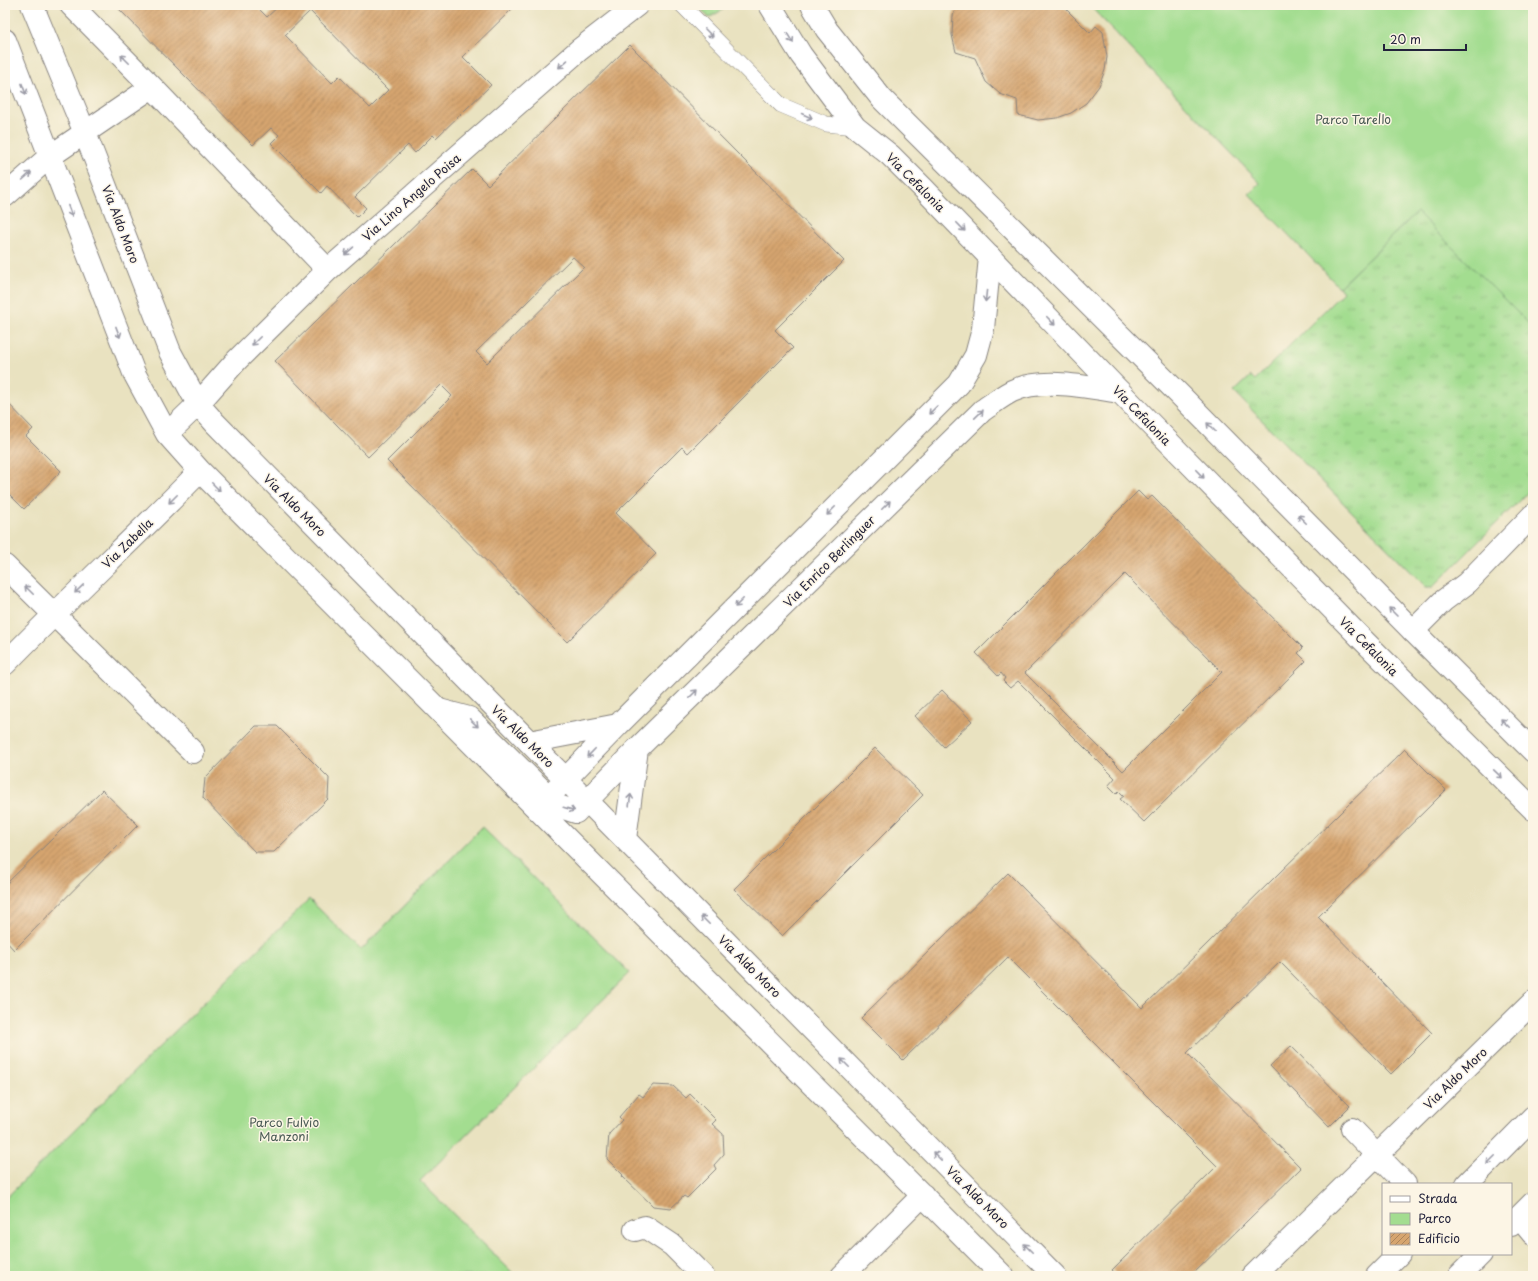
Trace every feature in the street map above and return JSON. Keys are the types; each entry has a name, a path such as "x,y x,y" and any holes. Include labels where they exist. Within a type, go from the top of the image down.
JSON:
{"street":[{"name":"Via Aldo Moro","path":"32,5 85,132 170,352 198,404 1055,1276"},
{"path":"70,5 152,87 328,270"},
{"name":"Via Lino Angelo Poisa","path":"168,434 198,404 237,360 328,270 579,50 637,5"},
{"name":"Via Cefalonia","path":"770,5 801,55 855,127 890,155 1361,638 1533,809"},
{"path":"812,5 827,30 882,99 1533,751"},
{"path":"5,40 134,373 168,434 200,471 438,710 546,806 1003,1276"},
{"path":"5,196 49,156 152,87"},
{"path":"546,806 566,779 618,724 959,384 976,355 983,329 990,257"},
{"name":"Via Enrico Berlinguer","path":"546,806 558,806 576,812 637,750 983,410 1013,391 1039,385 1071,384 1120,392"},
{"name":"Via Zabella","path":"5,664 200,471"},
{"path":"1413,631 1443,600 1467,583 1533,515"},
{"path":"5,566 193,752"},
{"path":"529,742 618,724"},
{"path":"625,839 637,750"},
{"name":"Via Aldo Moro","path":"1253,1276 1533,1002"},
{"path":"1468,1183 1533,1117"},
{"path":"1352,1129 1404,1183"},
{"path":"842,1276 923,1195"},
{"path":"1521,1215 1533,1234"},
{"path":"635,1230 645,1227 672,1245 703,1276"},
{"path":"1377,1276 1398,1255"},
{"path":"1459,1276 1480,1255"}],"lane":[{"path":"579,50 620,5"},
{"path":"682,5 781,105 826,124 855,127"}],"green space":[{"path":"698,5 730,5 709,18"},
{"name":"Parco Tarello","path":"1089,5 1533,5 1533,328 1417,212 1339,287 1249,194 1260,183"},
{"path":"1417,212 1533,328 1533,487 1433,587 1426,587 1234,392 1251,376 1255,380 1343,292 1339,287"},
{"name":"Parco Fulvio Manzoni","path":"482,827 630,973 420,1181 516,1276 5,1276 5,1199 309,899 361,950"}],"building":[{"path":"119,5 255,5 267,17 280,5 516,5 463,57 491,85 436,138 433,135 415,153 408,145 355,197 366,208 357,217 327,186 321,193 271,143 279,135 271,128 253,145 117,7","holes":["310,11 388,90 370,108 339,76 332,83 285,35"]},
{"path":"957,5 1062,5 1090,33 1096,26 1103,32 1107,57 1105,70 1099,86 1086,103 1071,113 1057,118 1038,120 1018,115 1017,100 1000,94 986,82 975,58 956,52 952,35 953,16"},
{"path":"630,45 844,261 775,330 793,348 688,453 682,447 616,513 656,554 567,642 387,461 452,396 441,385 368,457 275,361 472,169 488,185","holes":["573,257 584,267 487,363 476,352"]},
{"path":"5,400 33,429 26,436 61,471 24,509 5,490"},
{"path":"1138,491 1147,500 1152,496 1303,648 1298,653 1306,661 1144,822 1120,799 1124,796 1119,791 1116,794 1108,786 1115,778 1018,681 1010,688 1003,681 1005,678 1001,673 998,676 976,653","holes":["1125,574 1222,672 1123,771 1025,673"]},
{"path":"942,690 972,721 944,747 915,716"},
{"path":"256,726 277,726 329,778 328,799 274,852 255,852 203,798 205,778"},
{"path":"875,748 923,795 782,936 734,889"},
{"path":"1405,749 1446,790 1318,917 1432,1033 1391,1074 1280,962 1187,1053 1301,1168 1191,1276 1118,1276 1112,1270 1217,1166 1008,957 903,1060 861,1018 1008,873 1142,1008"},
{"path":"102,790 138,825 14,950 5,940 5,885"},
{"path":"1291,1046 1350,1106 1329,1127 1270,1066"},
{"path":"653,1085 673,1086 686,1098 690,1094 716,1120 712,1124 723,1134 724,1154 714,1165 716,1169 687,1198 684,1196 671,1208 653,1206 607,1159 609,1134 622,1120 619,1117 639,1094 643,1097"}]}
